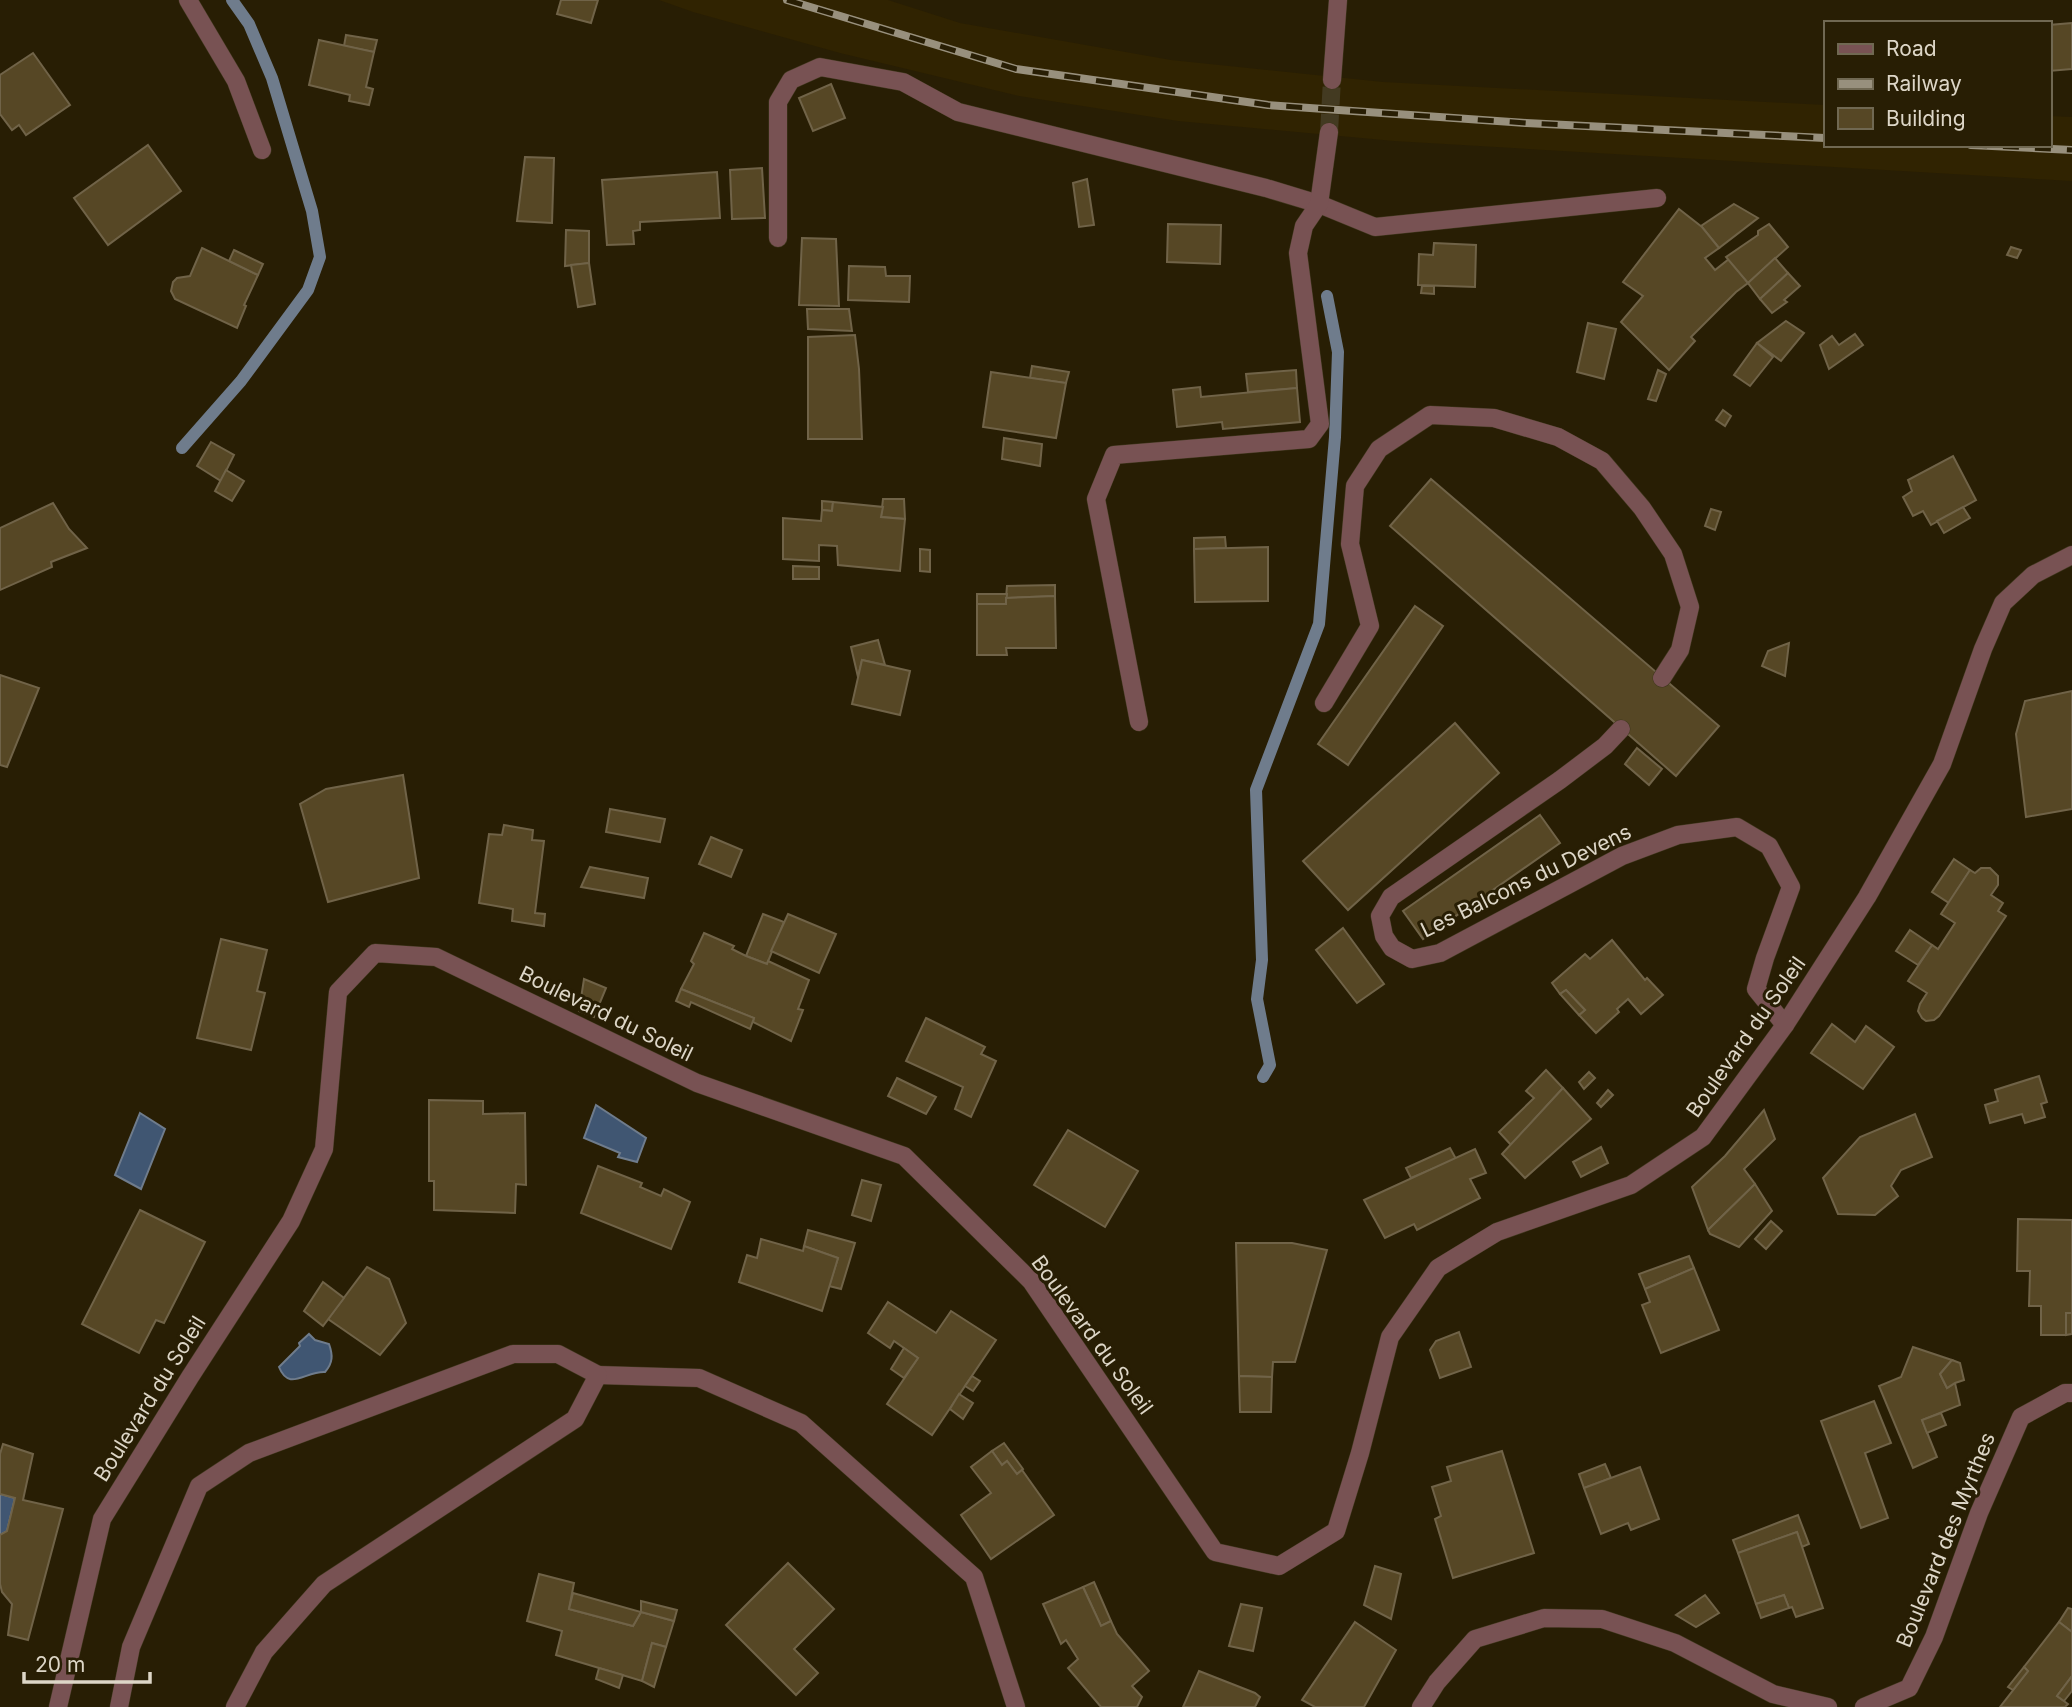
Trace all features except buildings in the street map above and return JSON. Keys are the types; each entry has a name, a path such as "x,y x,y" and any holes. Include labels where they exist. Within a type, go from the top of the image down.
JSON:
{"street":[{"path":"188,0 236,81 262,150"},
{"path":"1332,80 1338,0"},
{"path":"778,238 778,102 790,80 820,67 903,82 958,112 1266,188 1319,204 1376,227 1657,198"},
{"path":"1139,722 1096,499 1114,455 1309,439 1320,424 1298,253 1304,226 1319,204 1329,132"},
{"path":"1324,703 1370,626 1350,544 1355,486 1379,449 1430,415 1494,418 1558,437 1602,461 1642,508 1673,554 1690,607 1680,650 1662,678"},
{"name":"Boulevard du Soleil","path":"58,1707 102,1519 291,1221 324,1149 338,992 375,953 436,957 697,1083 904,1156 1031,1281 1215,1552 1279,1566 1336,1531 1360,1453 1390,1337 1438,1268 1497,1232 1631,1185 1703,1137 1785,1025 1867,897 1942,764 1983,649 2003,603 2033,575 2072,555"},
{"name":"Les Balcons du Devens","path":"1622,729 1605,746 1560,780 1391,897 1380,916 1384,936 1392,948 1412,958 1440,953 1622,856 1678,835 1737,827 1769,846 1791,887 1756,989 1785,1025"},
{"path":"119,1707 131,1647 199,1486 249,1453 513,1354 558,1354 598,1375 699,1378 801,1423 974,1577 1016,1707"},
{"path":"235,1707 264,1652 324,1584 575,1419 598,1375"},
{"name":"Boulevard des Myrthes","path":"1864,1707 1909,1688 1934,1637 1979,1513 2021,1417 2065,1393 2072,1393"},
{"path":"1421,1707 1437,1682 1475,1639 1544,1618 1602,1619 1675,1643 1773,1694 1828,1707"}],"shaded area":[{"path":"659,0 888,0 960,23 1171,60 1383,82 1824,105 1824,147 2051,147 2051,116 2072,117 2072,181 1394,141 1178,121 1019,96 840,53"}],"water":[{"path":"596,1105 646,1138 637,1162 618,1157 620,1153 584,1138"},
{"path":"140,1113 165,1129 141,1189 115,1175"},
{"path":"309,1334 315,1340 329,1344 332,1355 330,1365 325,1372 288,1378 279,1367"},
{"path":"0,1494 15,1498 7,1531 0,1535"}],"waterway":[{"path":"182,448 241,381 308,290 320,257 312,211 272,78 249,24 232,0"},
{"path":"1263,1077 1270,1065 1257,999 1262,960 1256,790 1319,624 1335,437 1338,352 1327,296"}],"tunnel":[{"path":"1329,132 1332,80"}],"railway":[{"path":"787,0 1016,69 1268,105 1526,123 1824,138"},
{"path":"2011,147 2072,150"}]}
